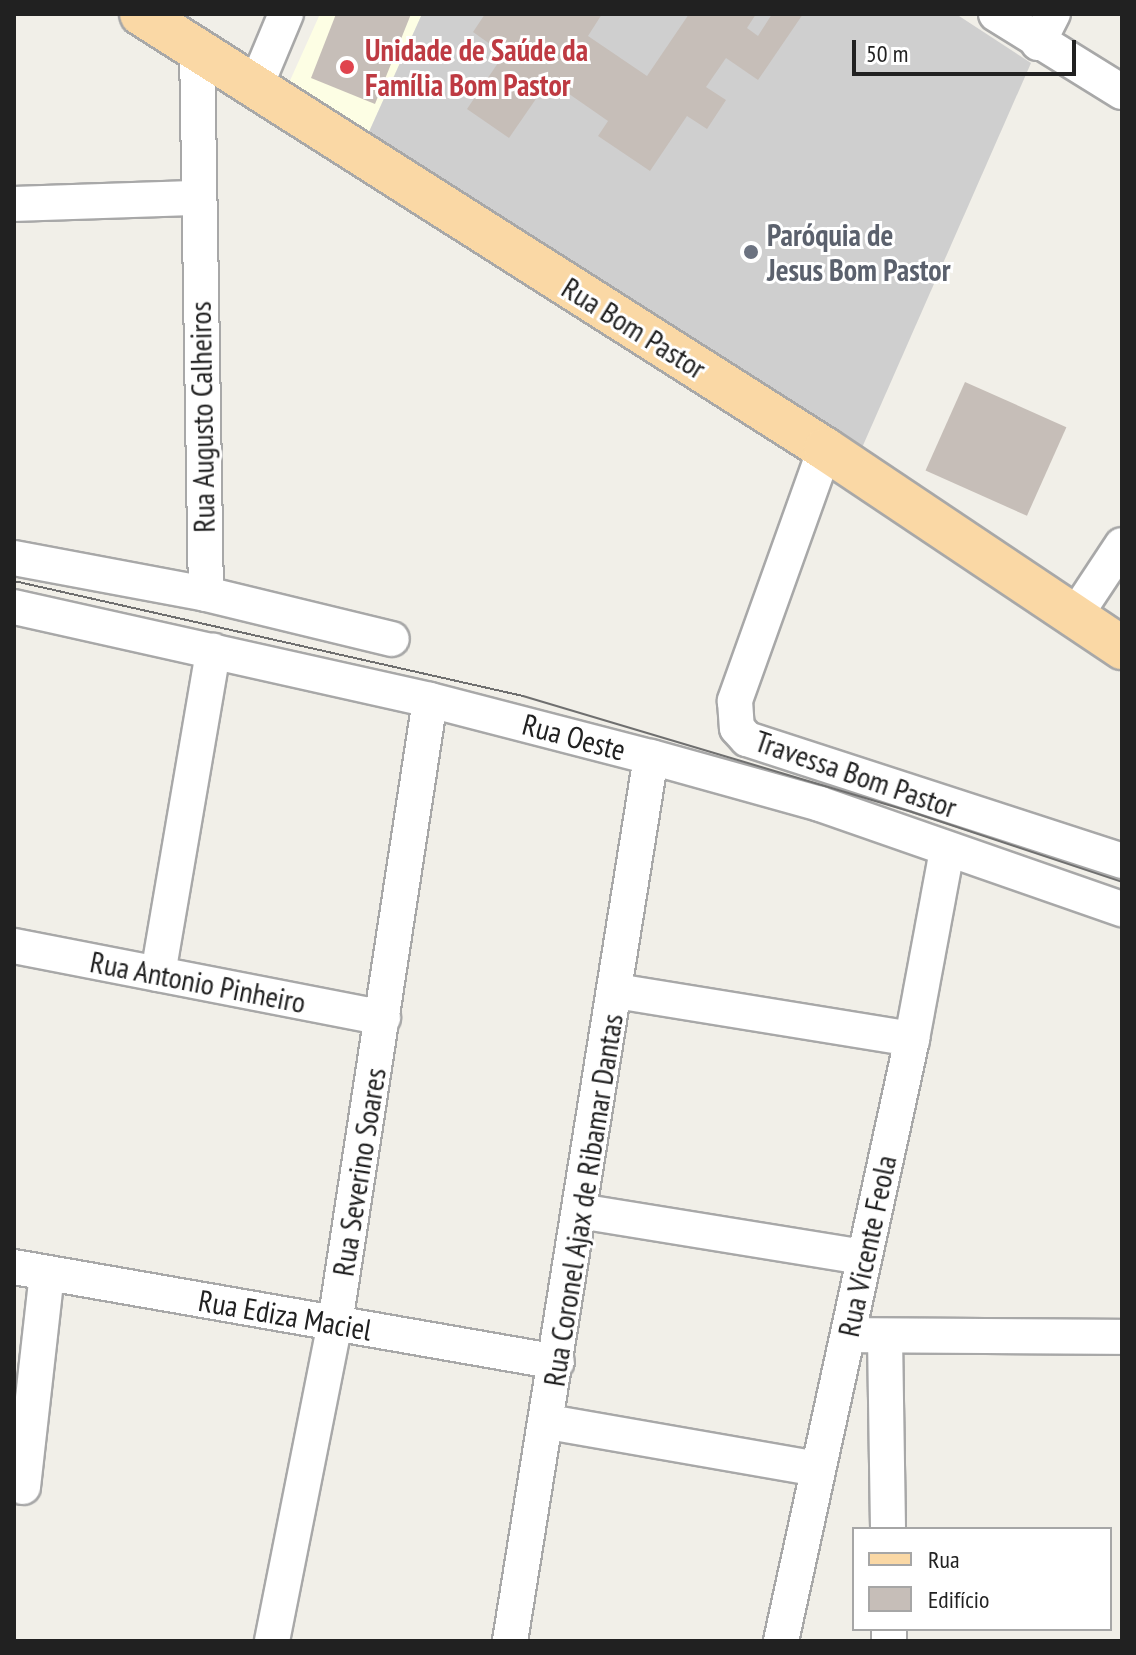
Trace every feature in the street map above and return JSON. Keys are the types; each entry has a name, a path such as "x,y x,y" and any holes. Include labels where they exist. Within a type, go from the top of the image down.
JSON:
{"main road":[{"name":"Rua Bom Pastor","path":"141,14 825,449 1122,648"}],"street":[{"path":"255,88 286,14"},
{"path":"996,14 1046,28 1122,92"},
{"name":"Rua Augusto Calheiros","path":"197,48 206,594"},
{"path":"14,204 198,198"},
{"name":"Travessa Bom Pastor","path":"825,449 735,701 737,728 747,739 1122,861"},
{"path":"1075,616 1122,545"},
{"path":"14,558 206,594 392,639"},
{"name":"Rua Oeste","path":"14,607 430,700 651,757 820,804 1122,909"},
{"path":"158,974 213,651"},
{"name":"Rua Severino Soares","path":"272,1641 335,1323 430,700"},
{"name":"Rua Coronel Ajax de Ribamar Dantas","path":"515,1640 651,757"},
{"name":"Rua Vicente Feola","path":"781,1641 848,1335 862,1257 912,1039 947,850"},
{"name":"Rua Antonio Pinheiro","path":"14,946 383,1018"},
{"path":"616,991 912,1039"},
{"path":"579,1211 862,1257"},
{"path":"23,1487 30,1271"},
{"name":"Rua Ediza Maciel","path":"30,1271 557,1362"},
{"path":"848,1335 1122,1337"},
{"path":"885,1337 888,1527"},
{"path":"548,1422 817,1469"}],"shaded area":[{"name":"Unidade de Saúde da Família Bom Pastor","path":"320,14 422,14 368,134 288,85"},
{"name":"Paróquia de Jesus Bom Pastor","path":"422,14 956,14 1031,63 861,450 368,134"}],"building":[{"path":"336,14 411,14 375,104 311,78"},
{"path":"485,14 602,14 588,36 647,76 689,14 756,14 747,28 758,36 772,14 803,14 758,80 726,58 706,87 726,100 707,129 687,116 650,171 598,136 608,121 549,80 509,138 467,109 504,54 473,32"},
{"path":"965,382 1066,427 1027,516 926,471"}],"tram line":[{"path":"14,581 523,696 912,812 1122,882"}],"place":[{"name":"Unidade de Saúde da Família Bom Pastor","path":"347,67"},
{"name":"Paróquia de Jesus Bom Pastor","path":"751,252"}]}
